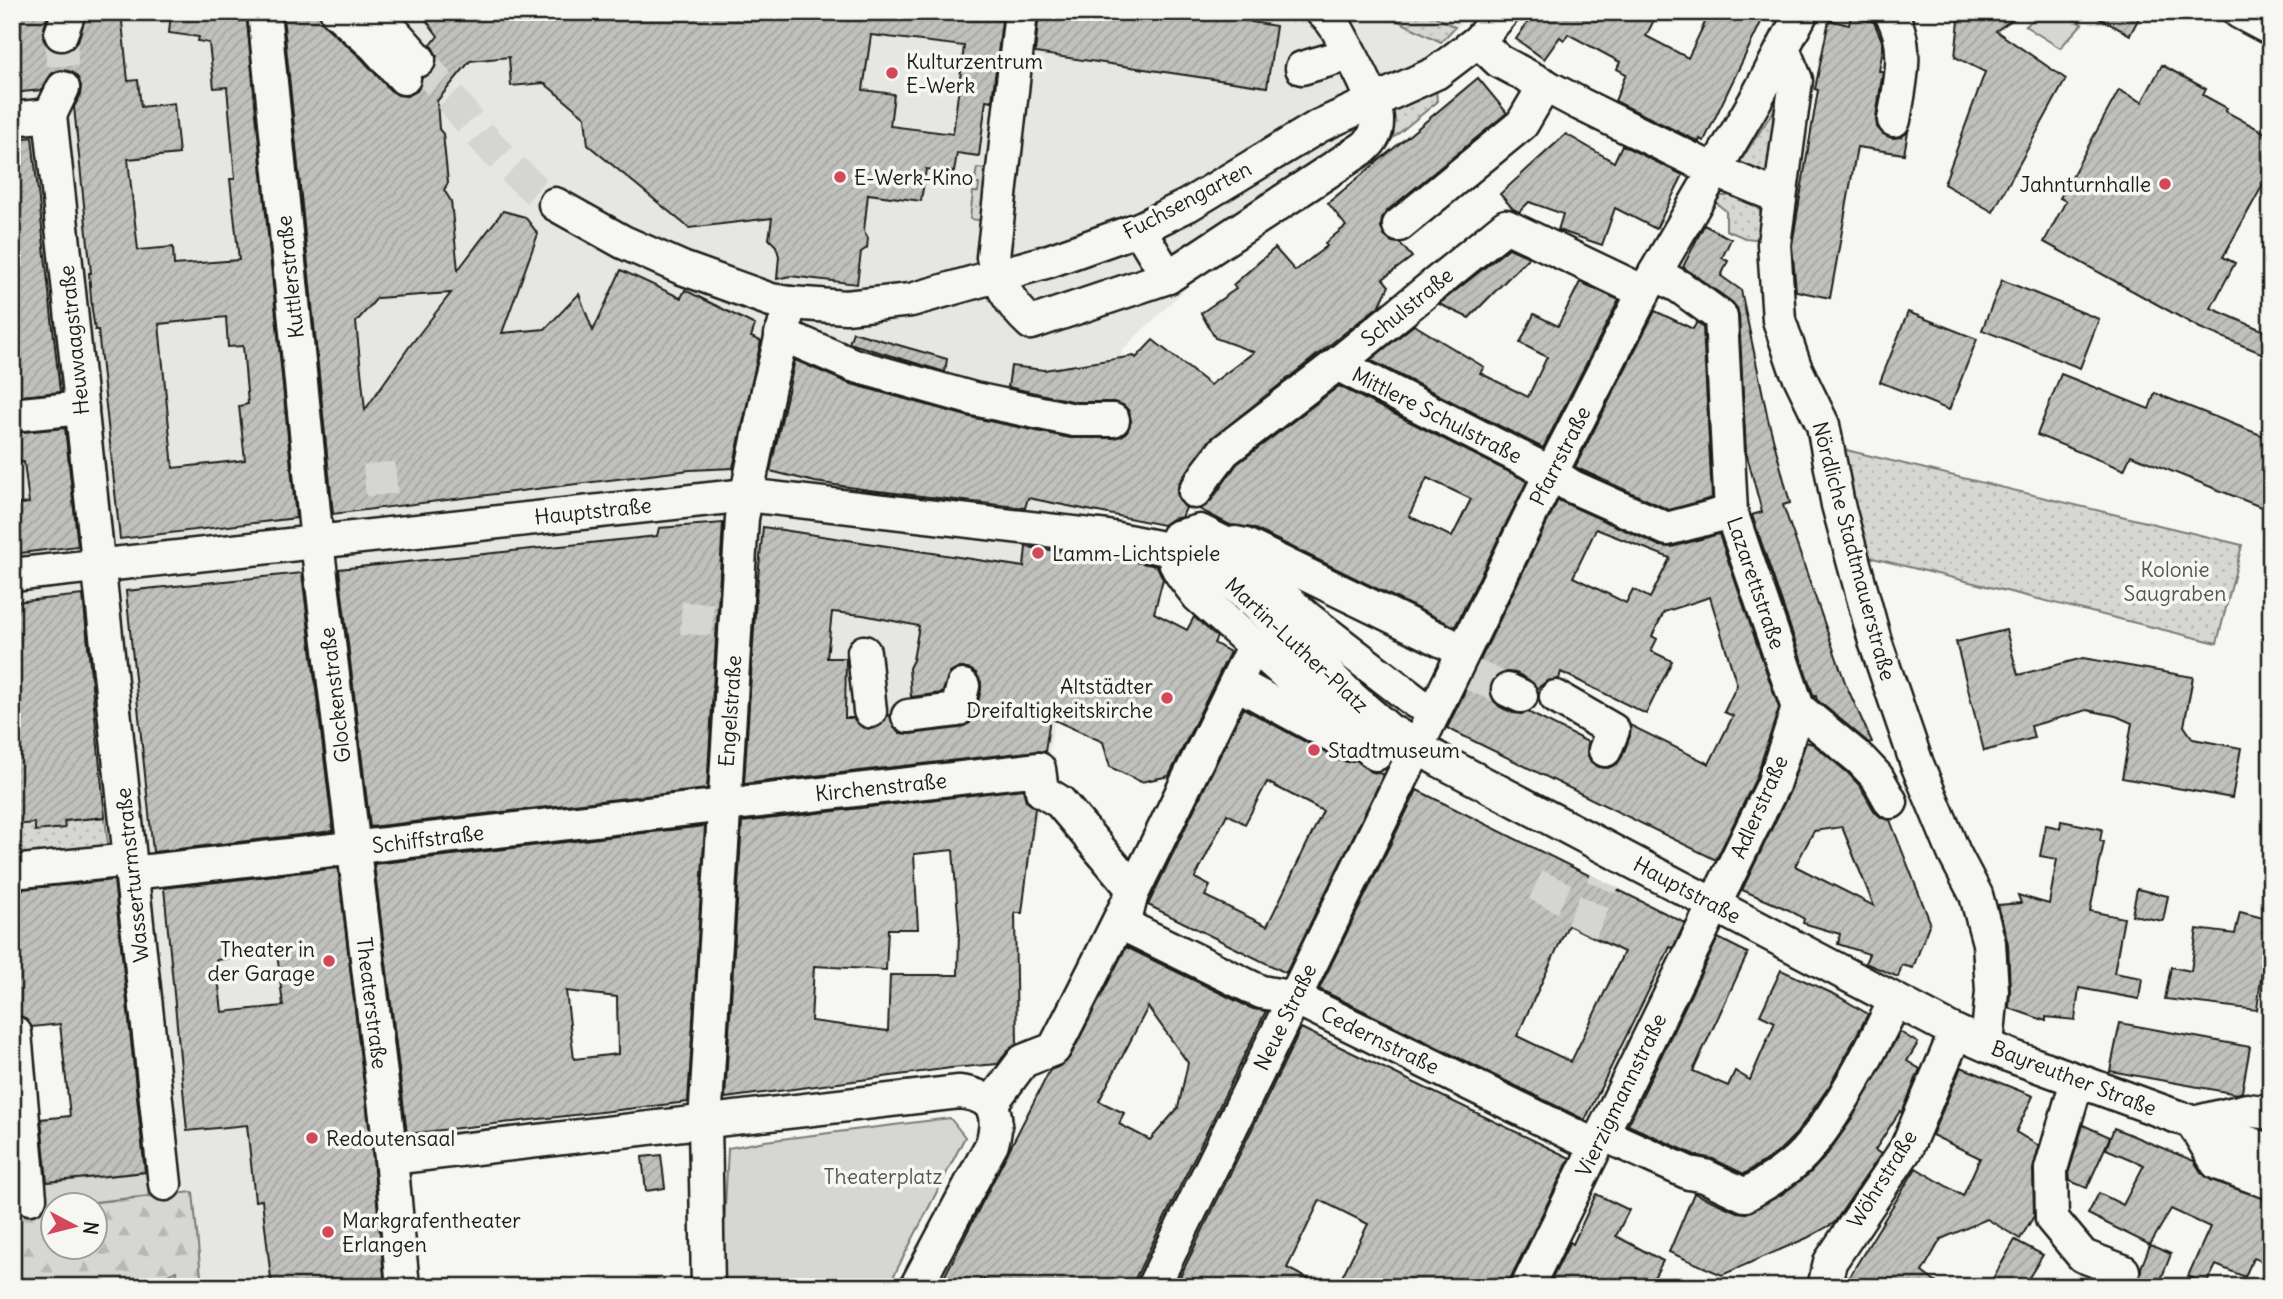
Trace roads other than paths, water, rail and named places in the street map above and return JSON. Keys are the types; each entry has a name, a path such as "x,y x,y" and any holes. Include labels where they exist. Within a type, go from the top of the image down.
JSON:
{"street":[{"name":"Kuttlerstraße","path":"264,12 317,542"},
{"path":"337,12 374,45 412,69 376,12"},
{"path":"1021,12 993,257 997,276 1012,303 1031,323 1168,277 1366,147 1375,136 1377,120 1373,102 1350,54 1330,19 1322,12"},
{"name":"Fuchsengarten","path":"555,204 623,242 682,268 762,297 790,303 838,307 875,306 911,300 1049,261 1139,229 1188,205 1319,126 1436,73 1478,41 1503,12"},
{"name":"Pfarrstraße","path":"1417,747 1459,643 1650,283 1716,171 1802,12"},
{"path":"1890,12 1903,44 1902,73 1894,120"},
{"path":"2239,12 2271,29"},
{"path":"1478,41 1499,61 1545,85 1716,171 1779,197"},
{"name":"Nördliche Stadtmauerstraße","path":"1783,49 1797,80 1774,244 1779,320 1795,367 1822,425 1838,505 1875,641 1917,764 1954,853 1976,895 1989,943 1992,991 1987,1045"},
{"path":"1302,68 1350,54"},
{"path":"1399,225 1522,124 1545,85"},
{"name":"Heuwaagstraße","path":"12,119 57,101 82,408 99,566"},
{"path":"1244,171 1288,198"},
{"name":"Schulstraße","path":"1195,492 1224,451 1337,364 1506,226 1650,283"},
{"path":"1139,229 1168,277"},
{"name":"Lazarettstraße","path":"1650,283 1680,287 1721,317 1731,512 1798,708"},
{"name":"Engelstraße","path":"705,1123 724,805 729,620 747,495 769,386 790,303"},
{"path":"781,334 853,365 974,399 1074,420 1113,420"},
{"name":"Mittlere Schulstraße","path":"1337,364 1551,473 1571,486 1667,530 1731,512"},
{"path":"12,415 82,408"},
{"name":"Hauptstraße","path":"12,575 317,542 384,521 747,495 1107,537 1172,550"},
{"name":"Martin-Luther-Platz","path":"1222,542 1245,545 1459,643 1410,700 1307,618 1222,542 1200,531 1177,537 1172,550 1175,565 1198,596 1254,645 1380,757 1236,683 1254,645"},
{"name":"Glockenstraße","path":"317,542 353,848"},
{"name":"Martin-Luther-Platz","path":"1172,550 1216,571 1231,582 1351,697 1389,730 1417,747"},
{"name":"Wasserturmstraße","path":"99,566 165,1184"},
{"path":"864,652 870,711"},
{"path":"991,1104 1023,1061 1054,1049 1236,683"},
{"path":"908,716 957,710 963,686"},
{"path":"1556,697 1613,730 1605,750"},
{"path":"1798,708 1861,760 1877,777 1891,802"},
{"name":"Adlerstraße","path":"1714,903 1773,785 1798,708"},
{"name":"Hauptstraße","path":"1417,747 1956,1032"},
{"name":"Neue Straße","path":"1153,1287 1417,747"},
{"name":"Kirchenstraße","path":"724,805 1039,769 1042,791 1059,802 1133,889"},
{"name":"Schiffstraße","path":"12,872 131,866 353,848 724,805"},
{"name":"Theaterstraße","path":"353,848 391,1158"},
{"name":"Cedernstraße","path":"1133,889 1124,925 1261,992 1295,998 1599,1140 1689,1173 1705,1176 1745,1195 1773,1179 1809,1148 1856,1077 1895,1001"},
{"name":"Vierzigmannstraße","path":"1527,1287 1714,903"},
{"name":"Bayreuther Straße","path":"1956,1032 2077,1081 2271,1151"},
{"name":"Wöhrstraße","path":"1824,1287 1830,1262 1906,1149 1956,1032"},
{"path":"15,1033 30,1198"},
{"path":"2077,1081 2051,1169 2052,1219 2083,1256 2123,1271"},
{"path":"403,1287 391,1158 959,1092 978,1096 991,1104 996,1121 992,1144 916,1287"},
{"path":"2271,1113 2246,1110 2193,1123 2217,1163 2271,1184"},
{"path":"705,1123 708,1287"}],"tunnel":[{"path":"61,34 63,88"},
{"path":"419,60 499,156 555,204"},
{"path":"379,463 383,508"},
{"path":"681,618 723,620"},
{"path":"1470,674 1508,690"},
{"path":"1543,906 1564,863"},
{"path":"1581,931 1604,881"}],"place":[{"name":"Kulturzentrum E-Werk","path":"892,73"},
{"name":"E-Werk-Kino","path":"840,177"},
{"name":"Jahnturnhalle","path":"2165,184"},
{"name":"Lamm-Lichtspiele","path":"1038,553"},
{"name":"Altstädter Dreifaltigkeitskirche","path":"1167,698"},
{"name":"Stadtmuseum","path":"1314,750"},
{"name":"Theater in der Garage","path":"329,961"},
{"name":"Redoutensaal","path":"312,1138"},
{"name":"Markgrafentheater Erlangen","path":"328,1232"}],"park label":[{"name":"Kolonie Saugraben","path":"2175,581"},
{"name":"Theaterplatz","path":"883,1176"}]}
